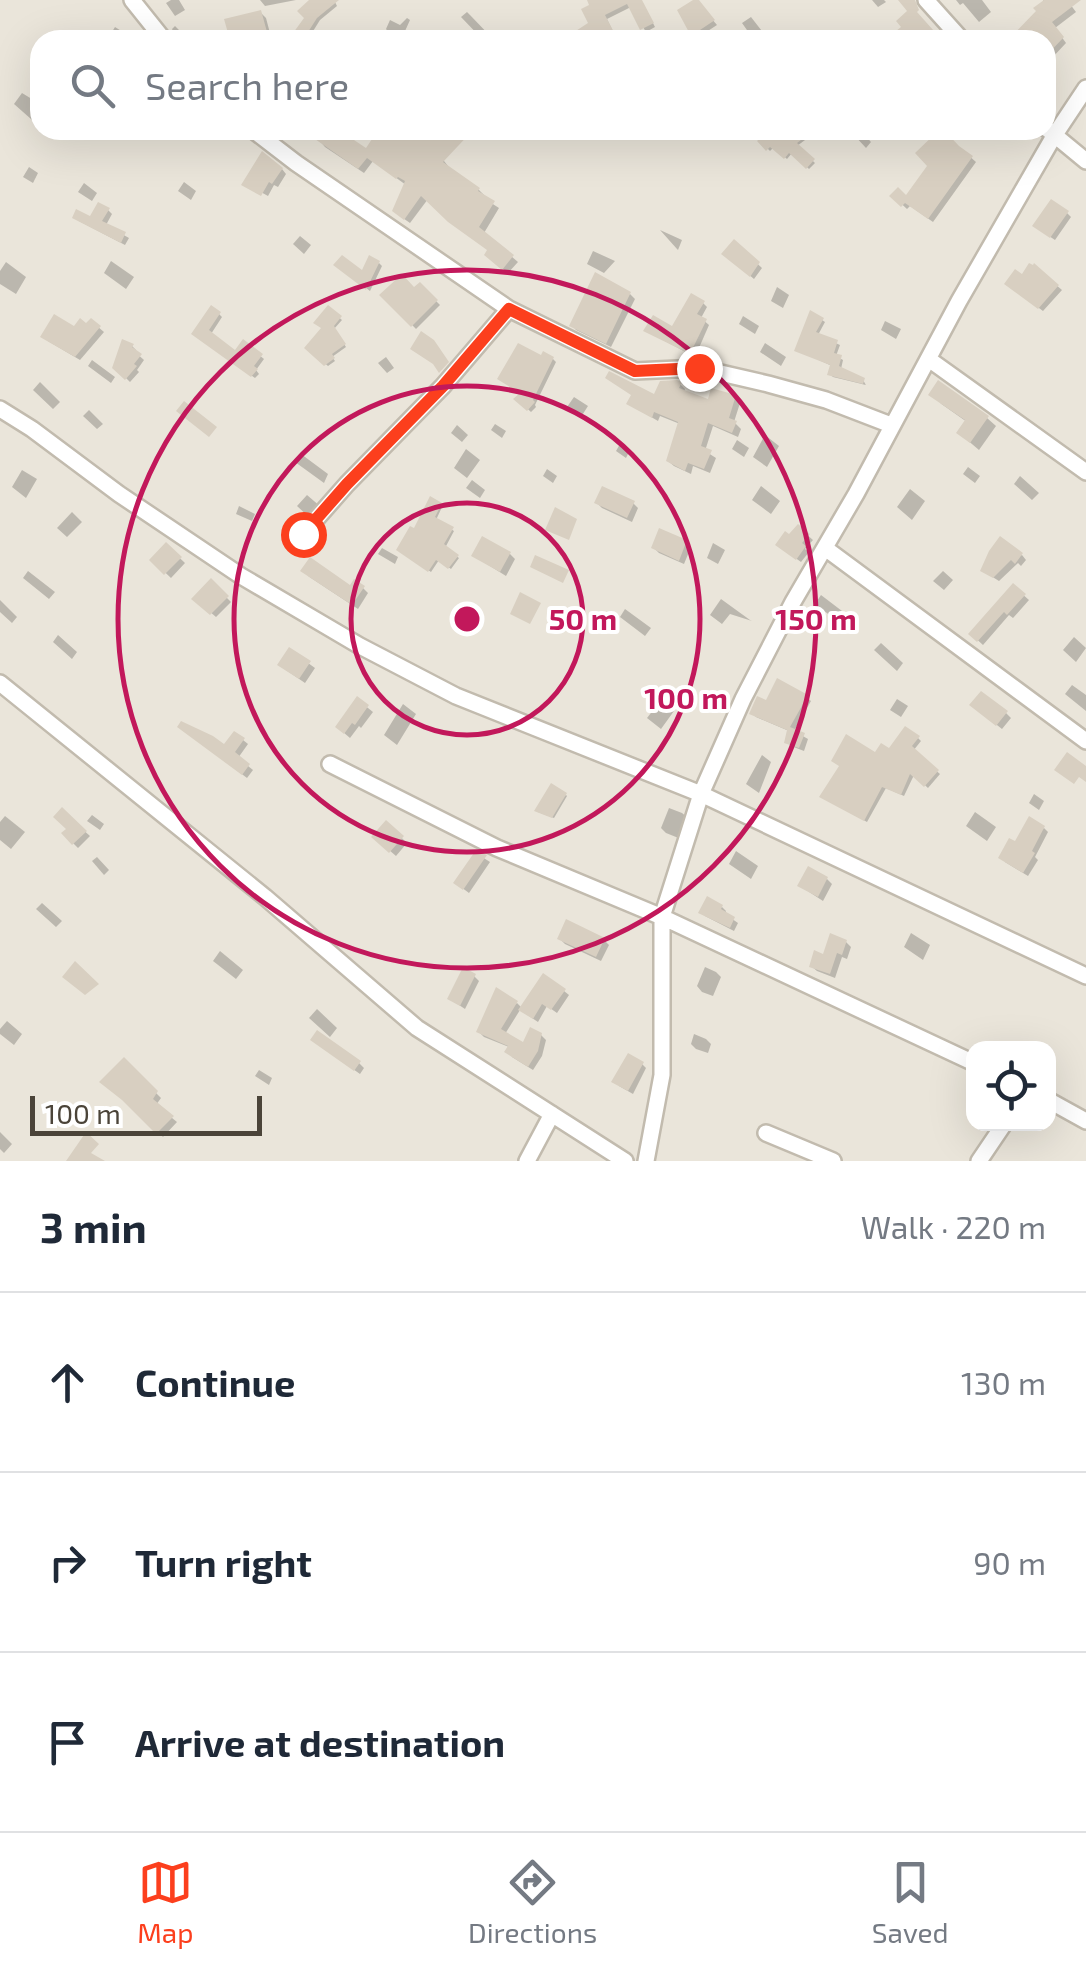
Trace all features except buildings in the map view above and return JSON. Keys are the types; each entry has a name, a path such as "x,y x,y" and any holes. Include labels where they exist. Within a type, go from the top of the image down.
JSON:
{"street":[{"path":"132,0 156,30"},
{"path":"926,0 953,30"},
{"path":"1056,125 1086,88"},
{"path":"1056,137 1086,161"},
{"path":"266,140 509,309 635,371 699,368 826,400 891,426"},
{"path":"646,1161 662,1075 662,917 701,794 743,699 793,602 930,360 1046,140"},
{"path":"303,534 443,386 509,309"},
{"path":"930,360 1086,472"},
{"path":"0,409 241,576 360,646 456,696 701,794 1086,976"},
{"path":"825,548 1086,741"},
{"path":"0,683 266,897 418,1028 624,1161"},
{"path":"330,764 497,848 662,917 966,1059"},
{"path":"1056,1104 1086,1121"},
{"path":"526,1161 552,1114"},
{"path":"979,1161 999,1131"},
{"path":"766,1133 832,1161"}],"shaded area":[{"path":"0,0 1086,0 1086,1161 0,1161"}],"route":[{"path":"303,534 443,386 509,309 635,371 699,368"}]}
